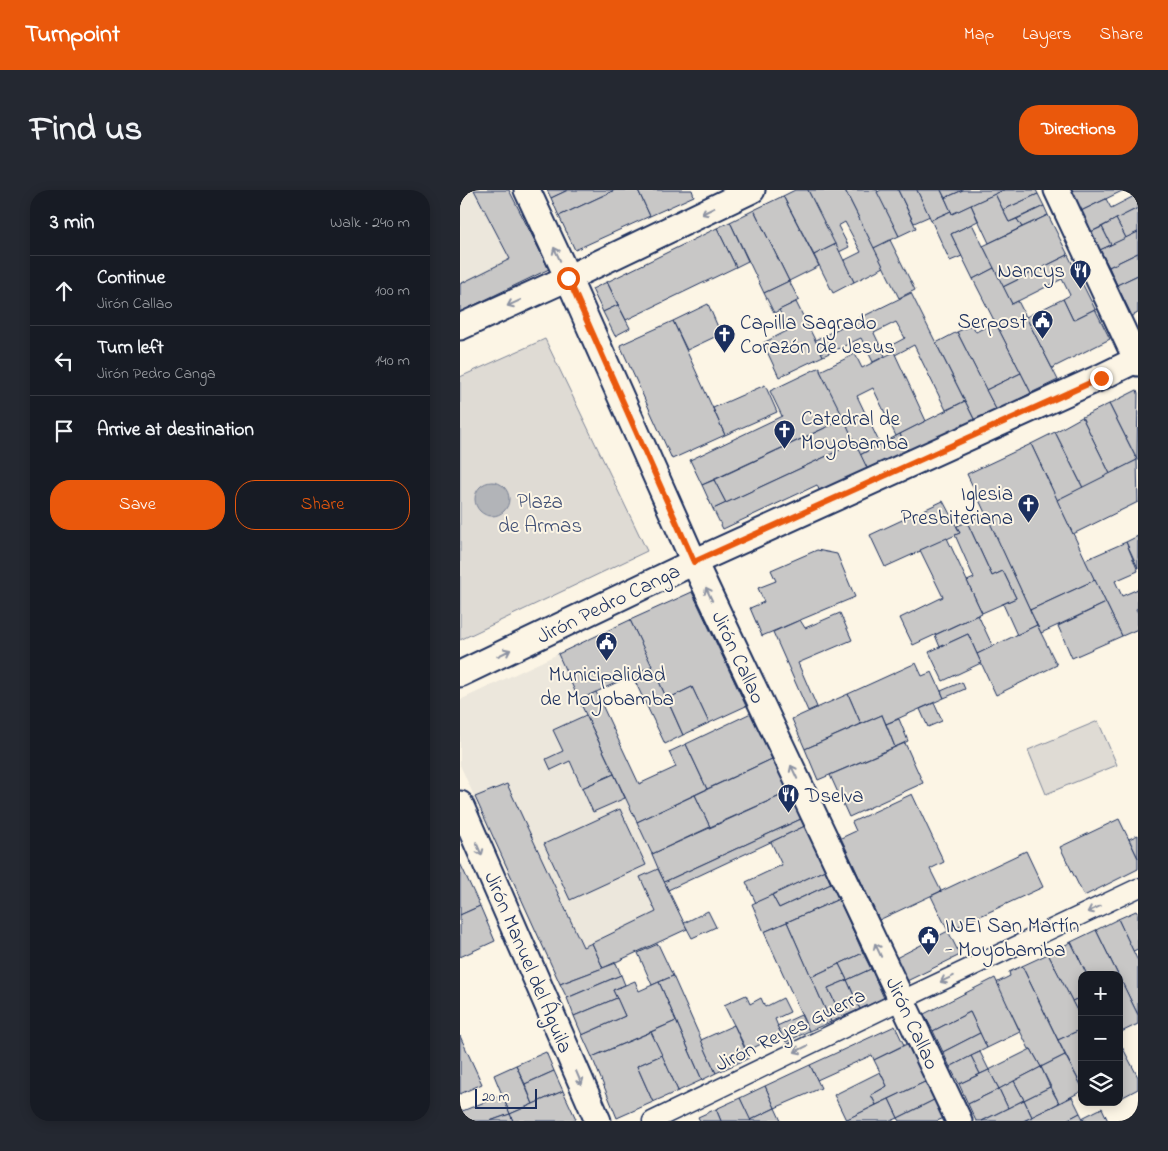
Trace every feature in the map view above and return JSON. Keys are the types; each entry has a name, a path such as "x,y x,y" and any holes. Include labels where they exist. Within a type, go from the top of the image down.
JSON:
{"street":[{"name":"Jirón Callao","path":"527,190 694,562 959,1121"},
{"path":"460,327 568,278 752,190"},
{"path":"1057,190 1137,360"},
{"name":"Jirón Pedro Canga","path":"460,674 694,562 1137,360"},
{"name":"Jirón Manuel del Águila","path":"460,804 598,1121"},
{"name":"Jirón Reyes Guerra","path":"652,1121 1138,888"}],"shaded area":[{"path":"460,190 509,190 549,269 460,312"},
{"path":"492,482 504,487 509,499 504,511 492,516 480,511 475,499 480,487"},
{"path":"558,654 687,929 616,963 560,984 460,765 460,700"}],"green space":[{"name":"Plaza de Armas","path":"545,339 647,551 460,640 460,377"},
{"path":"1098,721 1117,765 1046,794 1028,750"}],"building":[{"path":"474,190 509,190 549,269 460,312 460,284 510,259"},
{"path":"547,190 568,190 551,198"},
{"path":"568,190 615,190 559,216 551,198"},
{"path":"615,190 638,190 650,216 575,250 559,216"},
{"path":"638,190 692,190 694,196 650,216"},
{"path":"795,190 808,190 836,244 814,255 783,196"},
{"path":"808,190 845,190 884,267 854,282 843,261 861,252 845,222 838,226 849,247 839,252"},
{"path":"845,190 877,190 899,236 874,248"},
{"path":"881,190 898,190 916,228 899,236 877,192"},
{"path":"898,190 917,190 930,216 914,223"},
{"path":"917,190 941,190 951,211 931,220"},
{"path":"941,190 963,190 945,198"},
{"path":"963,190 1004,190 952,214 945,198"},
{"path":"1004,190 1036,190 1038,194 1003,210 995,194"},
{"path":"1071,190 1124,190 1081,211"},
{"path":"995,194 1009,222 1017,219 1022,227 989,243 971,205"},
{"path":"1038,194 1044,206 1009,222 1003,210"},
{"path":"1138,194 1138,208 1091,232 1081,211 1106,199 1111,208"},
{"path":"783,196 819,266 789,281 754,210"},
{"path":"971,205 978,221 951,234 962,256 950,261 931,220 951,211 952,214"},
{"path":"1044,206 1048,215 1022,227 1017,219"},
{"path":"1138,208 1138,232 1126,238 1116,219"},
{"path":"754,210 789,281 764,293 730,222"},
{"path":"1048,215 1068,255 1003,287 983,246"},
{"path":"1116,219 1126,238 1111,245 1102,227"},
{"path":"730,222 748,261 736,267 717,228"},
{"path":"972,224 994,268 973,279 951,234"},
{"path":"1102,227 1111,245 1100,250 1091,232"},
{"path":"717,228 736,267 626,320 607,282"},
{"path":"1138,232 1138,253 1109,267 1100,250"},
{"path":"890,240 915,290 899,298 874,248"},
{"path":"836,244 854,282 833,293 814,255"},
{"path":"1138,253 1138,275 1117,285 1109,267"},
{"path":"1068,255 1095,309 1073,320 1063,299 1070,295 1062,279 1012,304 1003,287"},
{"path":"994,268 1012,304 1018,301 1058,380 1031,393 973,279"},
{"path":"1138,275 1138,313 1132,316 1117,285"},
{"path":"789,281 799,300 774,313 764,293"},
{"path":"607,282 618,305 603,312 592,289"},
{"path":"911,293 965,401 946,410 914,345 895,355 890,346 905,338 896,322 874,333 885,356 873,362 861,338 823,356 815,340"},
{"path":"1063,299 1073,320 1095,309 1110,339 1052,368 1026,317"},
{"path":"796,302 823,356 779,377 763,343 789,330 779,310"},
{"path":"708,304 721,334 687,350 673,321"},
{"path":"618,305 630,328 615,336 603,312"},
{"path":"673,321 725,435 672,459 620,345"},
{"path":"995,322 1021,373 986,390 957,332 972,325 976,332"},
{"path":"957,332 997,411 975,421 936,343"},
{"path":"894,352 926,421 896,436 873,388 857,396 880,444 860,455 820,371 855,354 862,368"},
{"path":"820,367 820,371 844,419 702,485 690,460 782,416 770,391"},
{"path":"1021,373 1031,393 997,411 986,390"},
{"path":"765,385 777,412 725,435 713,408"},
{"path":"1137,390 1138,393 1137,460 1109,404"},
{"path":"965,401 975,421 910,455 900,434"},
{"path":"1109,404 1137,460 1110,474 1082,417"},
{"path":"1082,417 1110,474 1083,488 1055,432"},
{"path":"844,419 855,443 726,503 714,480"},
{"path":"1055,432 1083,488 1057,500 1031,444"},
{"path":"900,434 910,455 870,474 860,455"},
{"path":"855,443 870,474 822,497 817,485 723,529 713,509"},
{"name":"Iglesia Presbiteriana","path":"1031,444 1095,580 1030,610 967,474"},
{"path":"1137,460 1138,502 1073,534 1057,500"},
{"path":"714,480 726,503 713,509 702,485"},
{"path":"943,501 960,533 885,567 870,535"},
{"path":"986,514 1037,625 1017,635 1003,604 1016,598 1003,571 992,576 967,522"},
{"path":"967,522 992,576 1003,571 1016,598 982,613 967,581 974,578 955,535 960,533 957,526"},
{"path":"1138,536 1138,568 1126,542"},
{"path":"947,538 982,613 913,645 900,618 943,597 920,550"},
{"path":"1126,542 1138,571 1115,581 1122,596 1138,589 1138,608 1136,609 1138,613 1138,629 1122,636 1085,560"},
{"path":"817,550 837,554 855,597 762,636 750,608 764,602 758,588 776,581 771,570"},
{"path":"1095,580 1106,603 1041,633 1030,610"},
{"path":"692,592 746,706 709,723 692,687 667,699 630,620"},
{"path":"1106,603 1122,636 1072,658 1058,626"},
{"path":"840,613 852,640 798,663 817,707 808,711 773,632 800,620 805,628"},
{"path":"978,615 993,647 977,654 968,634 940,647 935,635"},
{"path":"630,620 652,666 579,700 558,654"},
{"path":"1037,625 1057,665 996,695 977,654"},
{"path":"968,634 981,663 943,681 929,652"},
{"path":"916,663 922,676 932,672 944,698 886,724 882,715 861,724 848,694"},
{"path":"652,666 683,735 665,744 632,675"},
{"path":"962,682 965,689 944,698 941,691"},
{"path":"692,687 709,723 683,735 667,699"},
{"path":"596,692 639,784 676,767 669,752 686,744 707,789 637,822 579,700"},
{"path":"848,694 861,724 805,749 792,719"},
{"path":"934,703 942,721 928,727 920,709"},
{"path":"751,713 772,759 707,789 686,744"},
{"path":"586,715 614,774 582,788 570,761 551,770 546,759 563,751 553,730"},
{"path":"882,715 895,747 818,780 805,749"},
{"path":"899,719 908,741 895,747 886,724"},
{"path":"905,743 923,783 849,817 830,775"},
{"path":"772,759 789,792 710,827 695,795"},
{"path":"614,774 625,798 593,812 582,788"},
{"path":"507,784 583,947 592,943 603,968 560,984 475,797"},
{"path":"789,792 801,819 664,882 652,854"},
{"path":"912,794 944,862 930,869 941,891 879,920 841,838 856,831 852,822"},
{"path":"695,795 710,827 652,854 637,822"},
{"path":"620,809 646,865 570,900 544,844"},
{"path":"801,819 805,826 668,890 664,882"},
{"path":"1119,819 1138,858 1138,869 1084,896 1060,847"},
{"path":"805,826 825,870 756,903 746,882 782,865 771,842"},
{"path":"1138,835 1138,858 1129,839"},
{"path":"1026,851 1043,887 948,931 931,896"},
{"path":"460,863 480,906 460,915"},
{"path":"658,869 687,929 603,968 592,943 656,912 640,877"},
{"path":"825,870 831,884 779,908 772,895"},
{"path":"831,884 839,899 764,932 752,904 772,895 779,908"},
{"path":"839,899 863,953 811,977 787,922"},
{"path":"480,906 495,941 460,957 460,915"},
{"path":"708,911 716,927 692,938 684,923"},
{"path":"1136,911 1138,914 1138,949 1133,951 1118,919"},
{"path":"1118,919 1138,961 1138,1015 1123,985 1123,971 1116,971 1096,930"},
{"path":"787,922 831,1022 809,1031 764,932"},
{"path":"1096,930 1116,971 1085,971 1071,942"},
{"name":"INEI San Martín - Moyobamba","path":"948,931 960,955 907,981 896,958"},
{"path":"1071,942 1085,971 1078,971 1078,999 1072,1001 1048,954"},
{"path":"658,944 673,976 652,985 638,953"},
{"path":"863,953 871,969 847,980 839,964"},
{"path":"1048,954 1078,1012 1078,1031 1058,1040 1022,966"},
{"path":"616,963 621,975 567,998 560,984"},
{"path":"839,964 847,980 828,988 837,1007 855,998 860,1009 831,1022 811,977"},
{"path":"1022,966 1065,1055 1041,1067 1031,1049 1029,1049 996,983 1010,976 1009,972"},
{"path":"871,969 884,998 860,1009 847,980"},
{"path":"621,975 625,985 613,990 617,998 574,1016 567,998"},
{"path":"673,976 716,1073 702,1080 659,982"},
{"path":"995,978 1020,1032 987,1048 970,1012 933,1031 924,1014"},
{"path":"847,980 855,998 837,1007 828,988"},
{"path":"635,981 639,991 659,982 676,1021 592,1057 582,1035 625,1016 613,990"},
{"path":"1123,984 1138,1015 1138,1024 1123,1031"},
{"path":"746,995 750,1004 761,998 765,1007 783,998 790,1012 775,1019 781,1034 747,1051 724,1005"},
{"path":"617,998 625,1016 582,1035 574,1016"},
{"path":"1078,999 1078,1012 1072,1001"},
{"path":"970,1012 980,1033 943,1052 933,1031"},
{"path":"801,1015 809,1031 786,1042 777,1026"},
{"path":"676,1021 702,1080 678,1091 651,1032"},
{"path":"734,1025 749,1058 716,1073 701,1040"},
{"path":"895,1026 904,1045 874,1060 872,1055 817,1080 810,1065"},
{"path":"1078,1031 1078,1079 1058,1040"},
{"path":"651,1032 662,1055 637,1066 653,1102 617,1118 592,1057"},
{"path":"980,1033 987,1048 950,1067 943,1052"},
{"path":"460,1036 482,1084 460,1094"},
{"path":"909,1043 927,1081 876,1105 871,1095 887,1086 874,1060"},
{"path":"1031,1049 1041,1067 999,1089 989,1070"},
{"path":"1123,1049 1138,1077 1138,1089 1123,1097"},
{"path":"546,1052 554,1071 525,1084 516,1065"},
{"path":"980,1052 989,1070 980,1074 971,1056"},
{"path":"662,1055 678,1091 653,1102 637,1066"},
{"path":"1065,1055 1078,1079 1078,1093 1059,1103 1041,1067"},
{"path":"971,1056 980,1074 959,1084 950,1067"},
{"path":"516,1065 533,1104 510,1114 494,1075"},
{"path":"810,1065 821,1088 775,1108 765,1086"},
{"path":"1041,1067 1050,1087 1024,1100 1014,1081"},
{"path":"989,1070 999,1089 968,1104 959,1084"},
{"path":"554,1071 563,1091 533,1104 525,1084"},
{"path":"880,1072 887,1086 871,1095 876,1105 846,1120 834,1095"},
{"path":"927,1081 936,1099 898,1118 889,1099"},
{"path":"1014,1081 1024,1100 1008,1108 999,1089"},
{"path":"765,1086 775,1108 750,1120 740,1098"},
{"path":"1050,1087 1059,1103 1032,1117 1024,1100"},
{"path":"999,1089 1008,1108 982,1121 976,1121 968,1104"},
{"path":"563,1091 576,1119 571,1121 513,1121 510,1114"},
{"path":"502,1095 510,1114 490,1121 460,1121 460,1112"},
{"path":"1072,1097 1080,1113 1065,1121 1023,1121"},
{"path":"740,1098 751,1121 721,1121 716,1109"},
{"path":"889,1099 898,1118 891,1121 843,1121"},
{"path":"936,1099 944,1118 937,1121 900,1121 898,1118"},
{"path":"1024,1100 1032,1117 1023,1121 982,1121"},
{"path":"775,1108 781,1121 750,1120"},
{"path":"1102,1108 1108,1121 1084,1121 1082,1118"},
{"path":"716,1109 721,1121 700,1121 698,1117"},
{"path":"1080,1113 1084,1121 1065,1121"},
{"path":"510,1114 513,1121 490,1121"}],"place":[{"name":"Nancys","path":"1081,289"},
{"name":"Serpost","path":"1043,340"},
{"name":"Capilla Sagrado Corazón de Jesus","path":"724,353"},
{"name":"Catedral de Moyobamba","path":"785,449"},
{"name":"Iglesia Presbiteriana","path":"1029,524"},
{"name":"Municipalidad de Moyobamba","path":"607,661"},
{"name":"Dselva","path":"789,814"},
{"name":"INEI San Martín - Moyobamba","path":"929,956"}],"route":[{"path":"568,278 694,562 1101,378"}]}
